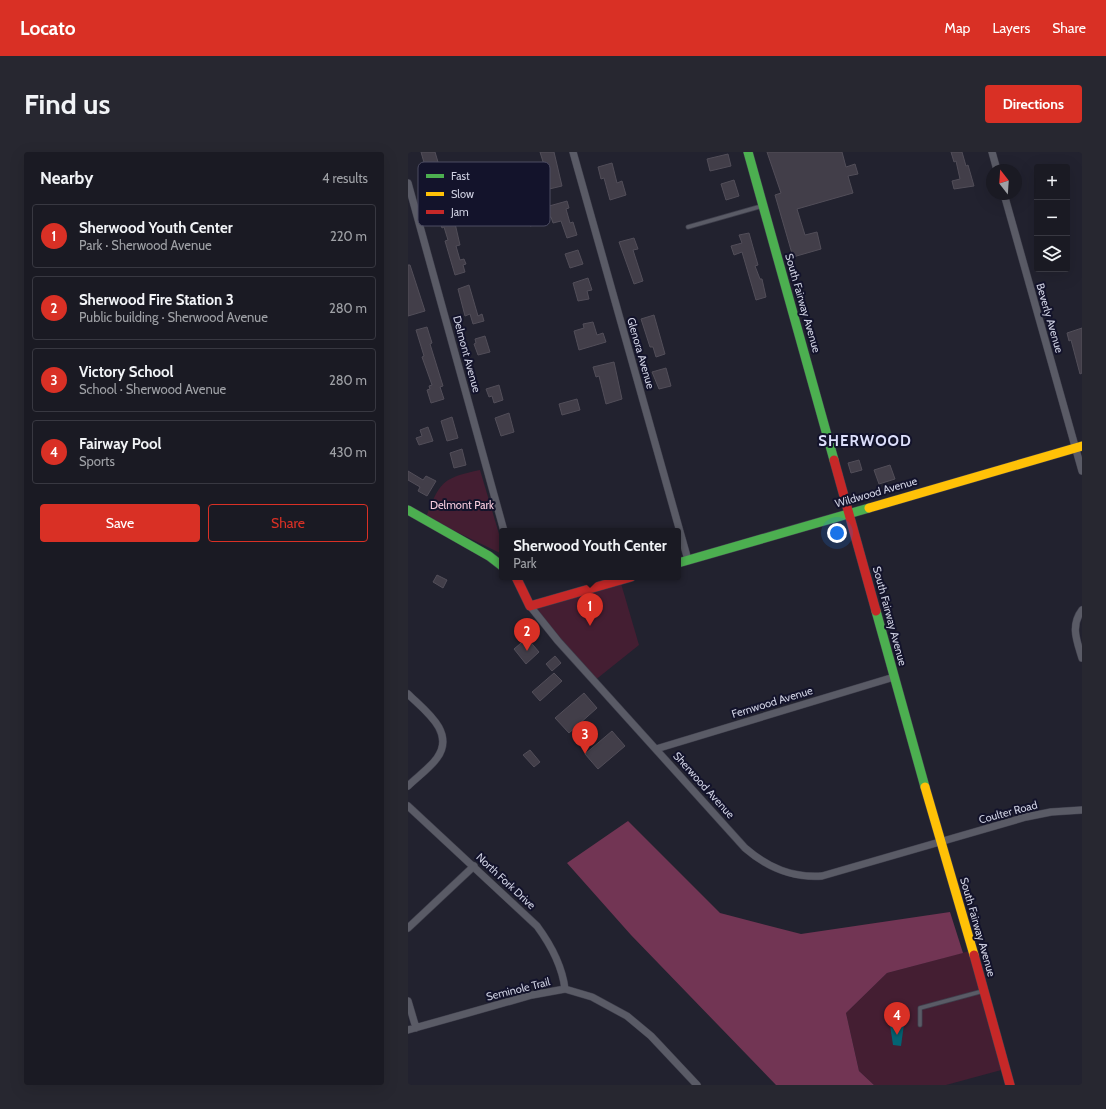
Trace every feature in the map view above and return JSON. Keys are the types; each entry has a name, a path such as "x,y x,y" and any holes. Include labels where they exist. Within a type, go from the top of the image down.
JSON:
{"street":[{"name":"Glenora Avenue","path":"573,152 679,528"},
{"name":"South Fairway Avenue","path":"748,152 940,841 984,990 1010,1085"},
{"path":"992,152 996,164"},
{"name":"Delmont Avenue","path":"408,183 418,219"},
{"name":"Beverly Avenue","path":"1006,200 1079,447 1082,471"},
{"name":"Delmont Avenue","path":"420,226 503,528"},
{"name":"Wildwood Avenue","path":"681,562 1079,447"},
{"path":"408,510 489,556 499,564"},
{"name":"Glenora Avenue","path":"681,535 688,560"},
{"name":"Sherwood Avenue","path":"518,580 530,606 558,641 745,848 766,865 787,873 805,876 822,876 940,841"},
{"path":"530,606 621,580"},
{"path":"1082,610 1076,622 1075,630 1082,658"},
{"name":"Fernwood Avenue","path":"656,749 894,677"},
{"path":"408,694 437,723 443,736 443,744 437,758 408,786"},
{"name":"North Fork Drive","path":"408,806 474,866 540,930 556,957 564,979 565,989"},
{"name":"Coulter Road","path":"940,841 1026,817 1051,812 1082,810"},
{"path":"408,928 474,866"},
{"name":"Seminole Trail","path":"408,1030 532,995 565,989 592,997 627,1016 651,1036 697,1085"},
{"path":"408,1001 416,1028"}],"lane":[{"path":"688,227 763,206"},
{"path":"920,1025 920,1008 984,990"}],"green space":[{"name":"Delmont Park","path":"480,470 499,534 499,553 426,517 435,496 444,483 450,479"},
{"path":"620,580 639,645 594,681 530,606"},
{"path":"973,950 1005,1069 946,1085 874,1085 859,1071 846,1013 887,973"}],"shaded area":[{"path":"628,821 720,913 801,934 950,912 963,953 887,973 846,1013 859,1071 874,1085 776,1085 631,935 567,863"}],"water":[{"path":"904,1024 901,1046 893,1045 890,1025"}],"building":[{"path":"421,152 435,152 438,162 424,162"},
{"path":"540,152 554,152 562,186 550,189 550,162 543,162"},
{"path":"767,152 842,152 846,167 855,164 858,174 848,176 853,193 797,209 805,235 817,232 821,249 793,257 775,195 781,193"},
{"path":"951,152 962,152 966,166 968,165 974,186 954,189 952,181 960,179 956,161 954,162"},
{"path":"728,154 731,166 710,171 707,159"},
{"path":"612,163 617,183 622,181 626,195 610,200 604,178 601,179 598,167"},
{"path":"734,180 739,196 726,200 721,184"},
{"path":"567,201 569,208 566,209 570,223 573,222 577,235 567,238 561,221 553,223 550,206"},
{"path":"441,226 456,226 460,245 456,246 460,260 464,259 466,264 463,265 465,272 455,275 445,241 448,240 444,227 442,228"},
{"path":"749,233 758,265 755,266 760,279 762,279 766,297 756,300 742,252 734,255 731,246 742,243 739,235"},
{"path":"634,238 638,249 633,250 643,281 634,284 619,242"},
{"path":"578,250 583,264 570,268 565,254"},
{"path":"408,265 410,265 425,311 408,316"},
{"path":"588,278 592,290 587,291 589,299 578,301 573,283"},
{"path":"469,285 478,316 482,314 484,321 473,324 470,314 465,316 458,289"},
{"path":"654,315 665,354 656,357 653,347 650,347 641,319"},
{"path":"593,322 597,335 603,333 606,342 579,350 574,331 584,328 583,324"},
{"path":"427,327 432,343 430,344 443,386 440,387 444,399 431,403 427,390 430,389 429,386 432,385 422,357 424,356 416,330"},
{"path":"1082,328 1082,373 1080,374 1071,340 1069,341 1067,333"},
{"path":"485,336 490,352 478,355 474,344 476,343 475,339"},
{"path":"614,362 622,399 606,404 599,376 596,377 593,367"},
{"path":"666,368 671,386 659,389 652,372"},
{"path":"499,385 503,400 494,403 492,396 489,397 486,389"},
{"path":"577,399 580,410 562,415 559,404"},
{"path":"509,413 514,432 501,436 495,418"},
{"path":"452,417 458,438 447,441 441,421"},
{"path":"428,427 433,441 419,445 416,438 422,436 420,430"},
{"path":"462,449 466,465 454,468 450,453"},
{"path":"859,460 862,470 851,473 848,463"},
{"path":"890,465 895,479 879,484 874,470"},
{"path":"408,471 423,480 426,476 436,481 427,496 418,491 420,487 408,480"},
{"path":"437,575 447,580 443,588 433,582"},
{"path":"527,638 539,652 526,664 514,649"},
{"path":"555,656 561,663 552,671 546,664"},
{"path":"554,673 562,681 540,701 532,692"},
{"path":"584,693 597,708 569,733 555,718"},
{"path":"612,731 625,746 598,769 585,754"},
{"path":"530,750 540,762 534,767 523,755"}],"traffic: fast":[{"path":"748,152 834,460"},
{"path":"681,562 869,508"},
{"path":"408,510 489,556 499,564"},
{"path":"876,611 925,787"}],"traffic: slow":[{"path":"869,508 1082,446"},
{"path":"925,787 974,955"}],"traffic: jam":[{"path":"834,460 876,611"},
{"path":"517,580 530,606 621,580"},
{"path":"974,955 1010,1085"}],"place":[{"name":"Sherwood Youth Center","path":"590,626"},
{"name":"Sherwood Fire Station 3","path":"527,651"},
{"name":"Victory School","path":"585,754"},
{"name":"Fairway Pool","path":"897,1035"}],"district":[{"name":"SHERWOOD","path":"865,441"}]}
